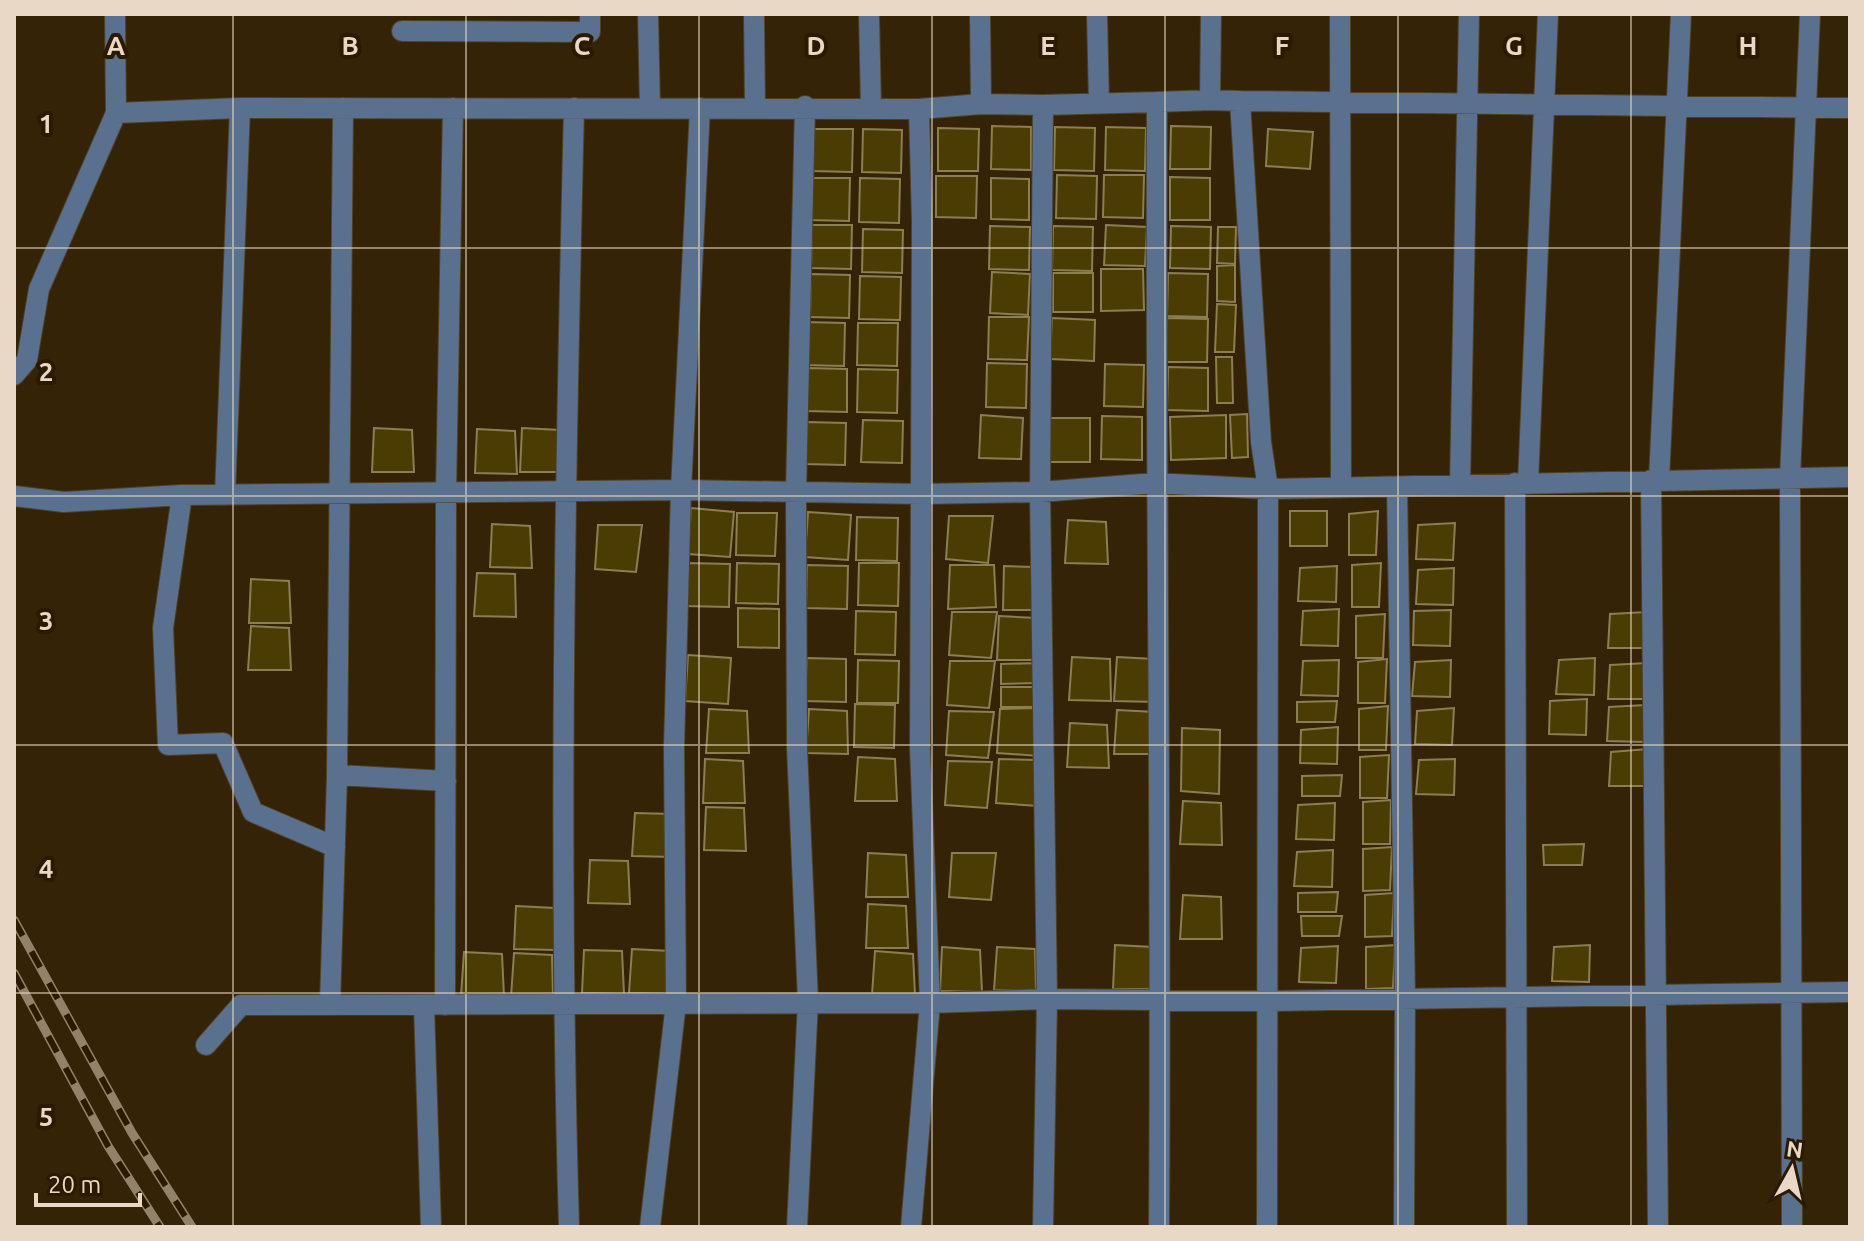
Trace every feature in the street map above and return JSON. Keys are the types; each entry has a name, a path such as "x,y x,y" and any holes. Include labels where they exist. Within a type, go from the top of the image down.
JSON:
{"street":[{"path":"14,375 27,360 39,289 116,113 115,14"},
{"path":"402,31 590,32 590,14"},
{"path":"648,14 650,108"},
{"path":"754,14 755,107"},
{"path":"869,14 871,108"},
{"path":"980,14 981,104"},
{"path":"1097,14 1099,103"},
{"path":"1210,100 1211,14"},
{"path":"1340,14 1341,488"},
{"path":"1460,485 1469,14"},
{"path":"1517,1227 1521,483 1548,14"},
{"path":"1658,1227 1655,480 1681,14"},
{"path":"1792,1227 1790,478 1810,14"},
{"path":"116,113 240,108 805,106 919,109 981,104 1210,100 1850,108"},
{"path":"1240,101 1261,442 1268,489 1267,1227"},
{"path":"1157,102 1155,483 1161,1002 1159,1227"},
{"path":"1043,105 1040,492 1047,999 1043,1227"},
{"path":"797,1227 808,1001 797,748 796,492 805,106"},
{"path":"225,495 240,108"},
{"path":"330,1005 337,775 343,108"},
{"path":"431,1227 435,1005 446,781 446,493 453,108"},
{"path":"569,1227 562,1004 565,491 574,108"},
{"path":"650,1227 676,1003 674,748 681,490 700,108"},
{"path":"911,1227 930,1003 920,749 922,221 919,109"},
{"path":"14,496 64,502 182,495 565,491 921,494 1040,492 1155,483 1268,489 1850,477"},
{"path":"1397,487 1405,997 1404,1227"},
{"path":"182,495 163,628 168,745 223,743 253,812 335,847"},
{"path":"337,775 446,781"},
{"path":"206,1045 241,1005 930,1003 1047,999 1161,1002 1850,992"}],"building":[{"path":"992,126 1031,127 1031,170 991,169"},
{"path":"1171,126 1211,127 1210,169 1170,169"},
{"path":"1055,127 1095,128 1094,171 1054,170"},
{"path":"1106,127 1146,128 1145,171 1105,170"},
{"path":"938,128 979,129 978,171 938,171"},
{"path":"813,129 853,129 852,172 812,171"},
{"path":"863,129 902,130 901,173 862,172"},
{"path":"1268,129 1313,132 1310,169 1266,166"},
{"path":"1057,175 1097,176 1096,219 1056,218"},
{"path":"1104,175 1144,175 1143,218 1103,217"},
{"path":"936,176 977,176 976,218 936,217"},
{"path":"1170,177 1210,178 1210,220 1170,220"},
{"path":"810,178 850,178 849,221 809,220"},
{"path":"860,178 900,179 899,223 859,222"},
{"path":"991,178 1029,179 1029,220 991,219"},
{"path":"812,225 852,225 851,269 811,268"},
{"path":"1106,225 1147,227 1145,266 1104,265"},
{"path":"990,226 1030,227 1029,270 989,269"},
{"path":"1053,226 1093,227 1092,271 1052,270"},
{"path":"1171,226 1211,227 1210,269 1170,268"},
{"path":"1218,227 1236,227 1235,264 1217,263"},
{"path":"863,229 903,230 902,273 862,272"},
{"path":"1235,265 1235,302 1217,301 1217,266"},
{"path":"1101,269 1143,269 1144,310 1101,311"},
{"path":"992,272 1030,274 1028,315 990,313"},
{"path":"1053,273 1093,273 1093,312 1053,312"},
{"path":"1168,273 1208,274 1207,317 1167,316"},
{"path":"811,274 850,275 849,318 810,317"},
{"path":"860,276 901,277 900,320 859,319"},
{"path":"1217,304 1236,305 1234,352 1215,352"},
{"path":"989,317 1029,317 1027,360 988,359"},
{"path":"1052,318 1095,320 1094,361 1050,359"},
{"path":"1167,318 1208,319 1207,362 1167,362"},
{"path":"804,322 845,323 844,366 803,365"},
{"path":"858,323 898,323 897,366 857,365"},
{"path":"1216,357 1232,357 1233,403 1217,403"},
{"path":"987,363 1027,364 1026,408 986,407"},
{"path":"1105,364 1144,365 1143,407 1104,406"},
{"path":"1168,367 1208,368 1208,411 1167,410"},
{"path":"807,368 847,369 847,412 806,411"},
{"path":"858,369 898,370 897,413 857,412"},
{"path":"1247,414 1248,457 1232,458 1230,415"},
{"path":"981,415 1023,418 1021,459 979,458"},
{"path":"1226,415 1226,458 1171,460 1170,417"},
{"path":"1102,416 1142,417 1142,460 1101,459"},
{"path":"1048,418 1090,418 1090,462 1047,462"},
{"path":"863,420 903,421 902,463 861,462"},
{"path":"806,422 846,423 845,465 805,464"},
{"path":"374,428 412,430 414,472 372,472"},
{"path":"522,428 560,430 562,472 520,472"},
{"path":"477,429 515,431 517,474 475,473"},
{"path":"691,508 734,512 730,557 688,554"},
{"path":"1290,511 1327,511 1327,546 1290,546"},
{"path":"1378,511 1376,555 1349,555 1349,514"},
{"path":"808,512 851,515 848,560 805,557"},
{"path":"737,513 777,513 775,556 736,555"},
{"path":"949,516 993,516 988,563 946,559"},
{"path":"857,517 898,518 897,561 856,560"},
{"path":"1068,520 1106,522 1108,564 1065,563"},
{"path":"1455,523 1453,560 1416,559 1418,525"},
{"path":"492,524 530,526 532,568 490,567"},
{"path":"598,525 642,525 636,572 595,569"},
{"path":"687,563 730,564 729,607 685,606"},
{"path":"737,563 779,564 778,604 736,603"},
{"path":"859,563 899,563 898,606 858,605"},
{"path":"1381,563 1379,607 1352,607 1352,565"},
{"path":"807,565 848,566 847,609 806,608"},
{"path":"950,565 994,565 996,607 948,609"},
{"path":"1004,566 1034,567 1033,610 1003,610"},
{"path":"1337,566 1336,602 1298,601 1300,568"},
{"path":"1454,568 1453,605 1416,604 1418,570"},
{"path":"477,573 515,574 516,617 474,616"},
{"path":"251,579 289,581 291,623 249,623"},
{"path":"738,608 779,609 779,648 738,647"},
{"path":"1339,609 1338,646 1301,645 1303,611"},
{"path":"1451,610 1450,646 1413,645 1414,611"},
{"path":"856,611 896,612 895,655 855,654"},
{"path":"952,612 997,612 991,658 949,655"},
{"path":"1647,612 1645,648 1608,648 1610,614"},
{"path":"1385,614 1383,658 1356,658 1356,616"},
{"path":"999,616 1037,618 1039,660 997,660"},
{"path":"251,626 289,628 291,670 248,670"},
{"path":"688,655 731,658 728,704 685,701"},
{"path":"1072,657 1110,659 1111,701 1069,700"},
{"path":"1117,657 1154,659 1156,702 1114,701"},
{"path":"807,658 846,659 846,702 805,701"},
{"path":"1595,658 1594,695 1556,694 1559,660"},
{"path":"1387,659 1385,703 1358,703 1358,662"},
{"path":"858,660 899,661 898,703 857,703"},
{"path":"1339,660 1338,696 1301,695 1303,661"},
{"path":"1451,660 1450,697 1412,696 1415,662"},
{"path":"950,661 995,661 989,708 947,705"},
{"path":"1041,663 1039,683 1001,684 1001,664"},
{"path":"1647,663 1646,699 1608,699 1610,665"},
{"path":"1001,687 1041,687 1039,707 1001,707"},
{"path":"1587,699 1586,735 1549,734 1550,701"},
{"path":"1337,701 1335,722 1297,722 1297,702"},
{"path":"855,704 895,705 894,748 854,747"},
{"path":"1646,705 1644,742 1607,741 1609,707"},
{"path":"1388,706 1386,750 1359,750 1359,709"},
{"path":"1039,708 1039,756 997,753 1000,709"},
{"path":"1454,708 1452,745 1415,744 1417,711"},
{"path":"709,709 747,711 749,753 706,753"},
{"path":"809,709 847,711 848,754 806,753"},
{"path":"1117,710 1155,712 1156,754 1114,754"},
{"path":"949,711 994,712 988,758 946,755"},
{"path":"1070,723 1107,725 1109,768 1067,767"},
{"path":"1338,727 1337,764 1300,763 1301,730"},
{"path":"1182,728 1220,730 1219,794 1181,791"},
{"path":"1648,749 1647,786 1609,786 1611,752"},
{"path":"1389,755 1387,798 1360,798 1360,757"},
{"path":"858,757 895,759 897,801 855,801"},
{"path":"705,759 743,761 745,803 703,803"},
{"path":"999,759 1038,760 1038,806 996,803"},
{"path":"1455,759 1454,795 1416,794 1419,760"},
{"path":"948,761 992,762 987,808 945,805"},
{"path":"1342,775 1340,796 1302,796 1302,776"},
{"path":"1391,800 1390,844 1363,844 1363,802"},
{"path":"1183,801 1221,803 1222,845 1180,844"},
{"path":"1335,803 1334,840 1296,839 1298,805"},
{"path":"706,807 744,808 746,851 704,850"},
{"path":"635,813 672,814 674,857 632,856"},
{"path":"1584,844 1582,865 1544,865 1543,845"},
{"path":"1392,847 1390,890 1363,891 1363,849"},
{"path":"1333,850 1332,887 1294,886 1297,852"},
{"path":"868,853 906,855 908,897 866,897"},
{"path":"952,853 996,853 991,900 949,897"},
{"path":"590,860 628,861 630,904 588,903"},
{"path":"1338,892 1336,912 1298,912 1298,893"},
{"path":"1394,893 1392,936 1365,937 1365,895"},
{"path":"1183,895 1221,897 1222,939 1180,939"},
{"path":"868,904 906,906 908,948 866,948"},
{"path":"516,906 555,908 556,950 514,949"},
{"path":"1301,916 1342,916 1339,936 1302,936"},
{"path":"1115,945 1153,947 1155,989 1113,989"},
{"path":"1395,945 1393,988 1366,989 1366,947"},
{"path":"1590,945 1589,982 1552,981 1554,947"},
{"path":"1338,946 1336,983 1299,982 1301,948"},
{"path":"942,947 980,950 982,992 940,991"},
{"path":"997,947 1035,949 1036,991 994,990"},
{"path":"632,949 670,951 671,994 629,993"},
{"path":"584,950 622,951 624,994 582,993"},
{"path":"875,951 913,954 915,995 872,995"},
{"path":"464,952 502,954 504,997 461,996"},
{"path":"514,953 552,955 553,998 511,997"}],"railway":[{"path":"14,920 132,1133 192,1227"},
{"path":"14,973 108,1146 160,1227"}]}
